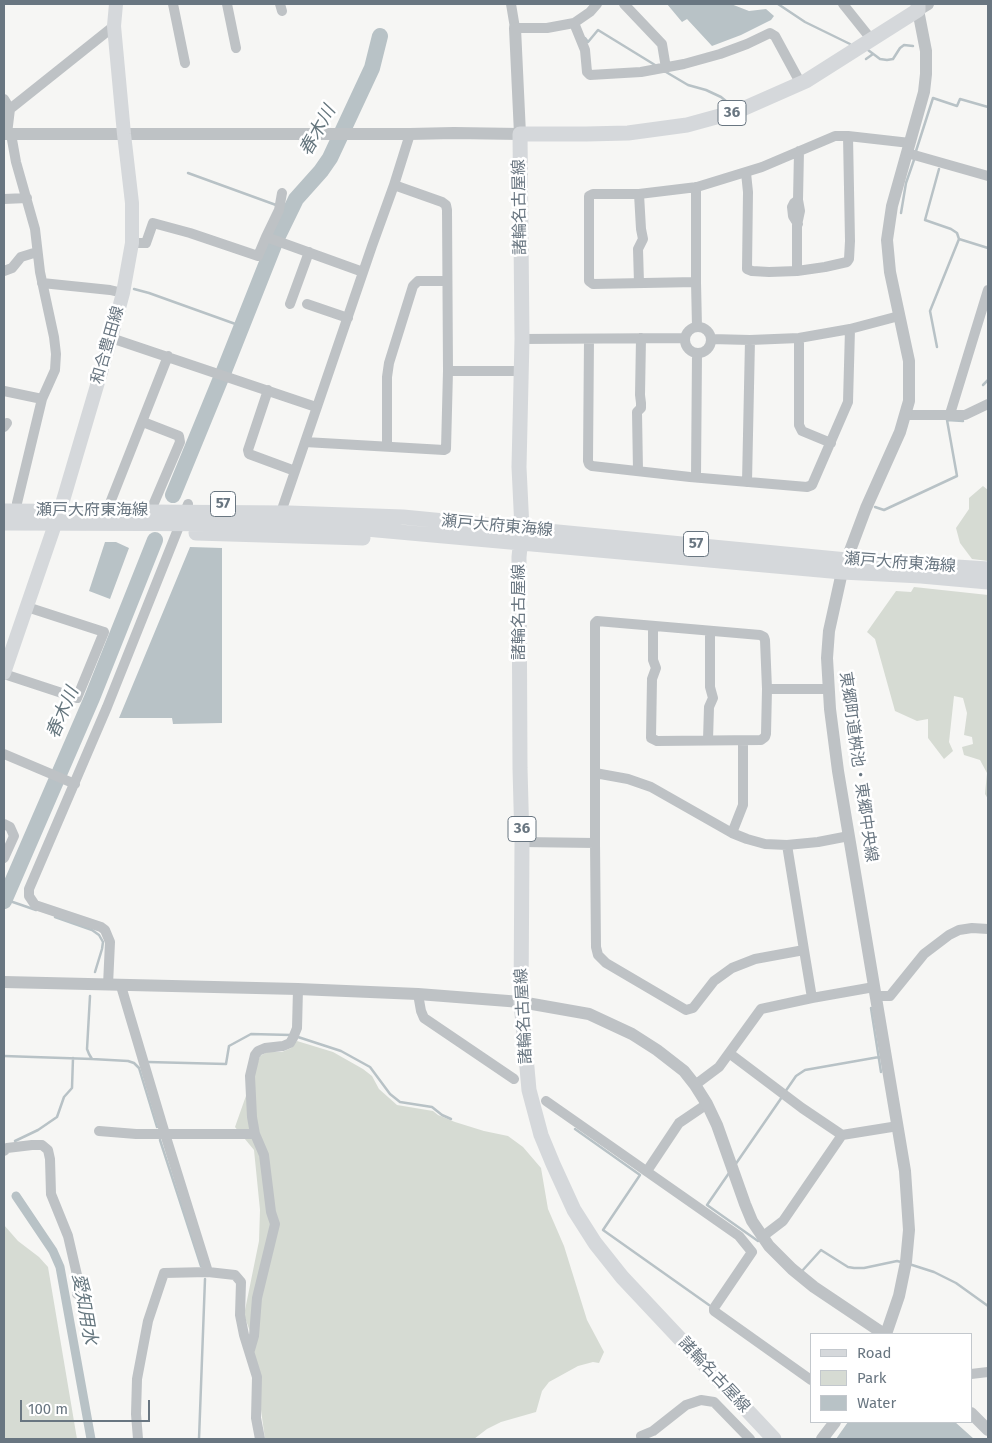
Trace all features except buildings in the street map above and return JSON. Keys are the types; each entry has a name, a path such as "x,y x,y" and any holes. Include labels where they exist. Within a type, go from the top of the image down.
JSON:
{"main road":[{"name":"和合豊田線","path":"4,674 62,504 111,338 123,293 132,243 132,203 114,26 116,4"},
{"name":"36","path":"520,134 609,134 687,125 738,111 801,84 921,6"},
{"name":"諸輪名古屋線","path":"520,134 522,339 519,467 521,536 521,1002 526,1070 534,1113 552,1164 574,1210 595,1243 622,1277 774,1439"},
{"name":"57","path":"4,531 273,535 424,541 439,528 424,510 345,505 110,503 8,505"},
{"name":"瀬戸大府東海線","path":"8,505 289,513 844,566 988,582"},
{"name":"瀬戸大府東海線","path":"4,523 403,525"},
{"name":"瀬戸大府東海線","path":"844,566 988,569"}],"street":[{"path":"173,4 185,63"},
{"path":"227,4 236,48"},
{"path":"7,134 520,134 515,28 511,4"},
{"path":"515,28 547,28 574,23 590,12 597,4"},
{"path":"624,4 662,44 666,68"},
{"path":"843,4 871,39"},
{"name":"東郷町道桝池・東郷中央線","path":"885,1333 899,1296 906,1262 909,1230 905,1171 837,762 828,689 827,658 829,631 844,566 906,415 910,389 908,361 890,272 887,240 892,206 919,114 926,74 921,6"},
{"path":"574,23 586,50 587,72 590,75 641,72 666,68 720,54 772,33 801,84"},
{"path":"10,109 114,26"},
{"path":"4,99 10,109 7,134 35,229 42,283 54,337 56,370 49,380 42,399 8,505"},
{"path":"273,535 410,134"},
{"path":"746,173 748,192 747,269 770,272 797,271 825,268 847,262 849,259 848,136"},
{"path":"696,282 593,284 589,281 588,199 590,196 593,194 640,194 696,187 746,173 829,138 848,136 909,148 988,176"},
{"path":"797,271 798,224 800,216 798,200 799,151"},
{"path":"305,442 446,449 448,371 446,204 394,185"},
{"path":"696,187 697,326"},
{"path":"132,243 146,243 153,222 258,256 279,210 282,193"},
{"path":"639,283 638,249 643,240 640,194"},
{"path":"4,199 27,198"},
{"path":"266,237 364,272"},
{"path":"4,271 12,268 21,257 38,252"},
{"path":"290,304 308,252"},
{"path":"387,446 387,377 389,363 413,286 418,282 447,281"},
{"path":"42,283 123,293"},
{"path":"950,414 988,290"},
{"path":"307,304 348,318"},
{"path":"711,339 799,338 850,329 899,316"},
{"path":"697,326 705,329 711,339 705,350 697,353 689,350 685,338 689,330 697,326"},
{"path":"589,339 588,461 592,466 810,487 848,402 850,329"},
{"path":"111,338 316,407"},
{"path":"638,470 637,412 641,408 641,338"},
{"path":"522,339 685,338"},
{"path":"799,338 799,424 802,430 831,443"},
{"path":"747,482 750,340"},
{"path":"696,477 697,353"},
{"path":"110,503 168,356"},
{"path":"448,371 521,371"},
{"path":"268,390 248,450 249,454 295,471"},
{"path":"4,391 42,399"},
{"path":"906,415 965,414 988,404"},
{"path":"143,422 179,436 180,442 154,503"},
{"path":"108,985 110,942 105,930 35,905 29,896 29,889 72,782 111,698 188,504"},
{"path":"4,674 77,698 104,632 27,607"},
{"path":"653,627 653,660 656,668 652,679 651,738 657,741 761,740 765,737 764,637 710,631 597,622 594,624 596,947 598,955 606,963 686,1010 693,1008 714,981 736,966 756,959 804,950"},
{"path":"708,740 709,707 713,698 710,687 710,631"},
{"path":"766,689 828,689"},
{"path":"732,833 743,805 743,740"},
{"path":"4,754 72,782"},
{"path":"595,773 628,778 651,787 732,833 756,842 788,845 849,836"},
{"path":"4,824 10,827 14,836 4,858"},
{"path":"522,842 595,843"},
{"path":"788,845 812,998"},
{"path":"695,1085 719,1067 761,1010 812,998 876,992 890,996 924,954 949,935 959,930 972,928 988,929"},
{"path":"4,982 298,989 418,994 521,1002 589,1014 618,1027 657,1050 684,1071 707,1104 717,1125 745,1204 762,1237 776,1254 806,1281 884,1333"},
{"path":"121,986 208,1272"},
{"path":"250,1350 254,1336 257,1298 275,1224 271,1212 264,1155 255,1134 250,1076 255,1055 258,1051 265,1048 283,1046 290,1043 294,1038 297,1028 298,989"},
{"path":"418,994 424,1018 514,1079"},
{"path":"729,1053 802,1108 842,1135 898,1126"},
{"path":"546,1101 740,1236 752,1250 750,1257 714,1308 714,1311 810,1379"},
{"path":"646,1171 679,1123 707,1104"},
{"path":"100,1131 165,1134 255,1134"},
{"path":"762,1237 783,1221 842,1135"},
{"path":"5,1147 42,1145 48,1150 51,1194 68,1236 77,1275 77,1294"},
{"path":"138,1439 136,1414 137,1379 148,1321 164,1273 208,1272 235,1275 241,1282 240,1315 257,1377 256,1418 260,1439"},
{"path":"972,1374 988,1372"},
{"path":"641,1436 652,1431 686,1405 701,1400 714,1402 750,1439"},
{"path":"972,1414 988,1430"},
{"path":"822,1439 834,1423"}],"green space":[{"path":"983,486 988,490 988,561 972,559 960,543 956,528 969,509 969,498"},
{"path":"914,587 988,595 988,799 985,794 987,773 980,760 964,755 962,747 973,744 972,737 964,735 967,713 963,698 954,696 949,742 953,751 944,759 928,738 928,719 917,721 895,711 875,639 867,632 896,591 911,592"},
{"path":"297,1041 333,1052 363,1069 372,1076 379,1089 397,1105 433,1111 455,1122 508,1136 523,1147 541,1168 548,1209 564,1246 587,1320 604,1352 599,1363 593,1362 578,1366 549,1382 542,1391 536,1412 501,1422 487,1429 474,1439 265,1439 253,1352 255,1345 244,1315 259,1241 260,1210 254,1150 235,1127 260,1056 267,1052 282,1052 291,1048"},
{"path":"4,1225 18,1241 39,1257 48,1267 77,1439 4,1439"}],"water":[{"path":"667,4 731,4 749,11 766,9 774,16 771,20 741,35 712,46 687,19 682,22"},
{"path":"105,542 116,542 129,548 110,599 89,591"},
{"path":"190,547 222,548 222,723 173,724 172,718 119,718"},
{"path":"847,1423 956,1423 974,1439 836,1439"}],"waterway":[{"path":"778,4 805,22 850,44"},
{"path":"585,38 588,42 598,30 655,65"},
{"name":"春木川","path":"277,238 296,199 330,158 372,68 380,36"},
{"path":"868,50 880,59 887,60 893,59 904,45 913,46"},
{"path":"866,59 873,54"},
{"path":"666,72 688,85 721,97 732,106"},
{"path":"916,151 933,98 957,106 960,99 988,107"},
{"path":"901,213 906,183 915,157"},
{"path":"937,347 930,311 959,239 957,233 951,229 925,220 939,169"},
{"path":"188,173 276,205"},
{"path":"282,210 288,214"},
{"path":"959,239 988,248"},
{"name":"春木川","path":"224,371 274,245"},
{"path":"134,289 241,326"},
{"name":"春木川","path":"173,495 221,378"},
{"path":"983,385 988,380"},
{"path":"875,507 884,510 957,476 947,420 963,421"},
{"name":"春木川","path":"4,901 92,698 155,540"},
{"path":"4,899 36,910"},
{"path":"55,917 92,930 99,935 103,942 95,972"},
{"path":"90,996 87,1049 89,1054 92,1059 128,1061 134,1063 139,1068 157,1127"},
{"path":"871,1008 881,1072"},
{"path":"148,1062 226,1064 229,1046 251,1034 291,1035"},
{"path":"298,1037 341,1051 370,1067 390,1094 400,1102 432,1107 451,1119"},
{"path":"4,1056 92,1059"},
{"path":"785,1092 796,1076 805,1070 879,1057"},
{"path":"15,1141 38,1130 57,1117 64,1097 72,1088 73,1058"},
{"path":"735,1165 782,1097"},
{"path":"575,1129 640,1175 603,1230 709,1305"},
{"path":"160,1140 201,1266"},
{"path":"729,1173 707,1205 758,1241"},
{"name":"愛知用水","path":"16,1196 53,1251 60,1267 91,1439"},
{"path":"802,1271 821,1250 848,1267 854,1268 901,1262"},
{"path":"909,1264 934,1272 956,1283 988,1306"},
{"path":"199,1439 205,1279"}]}
